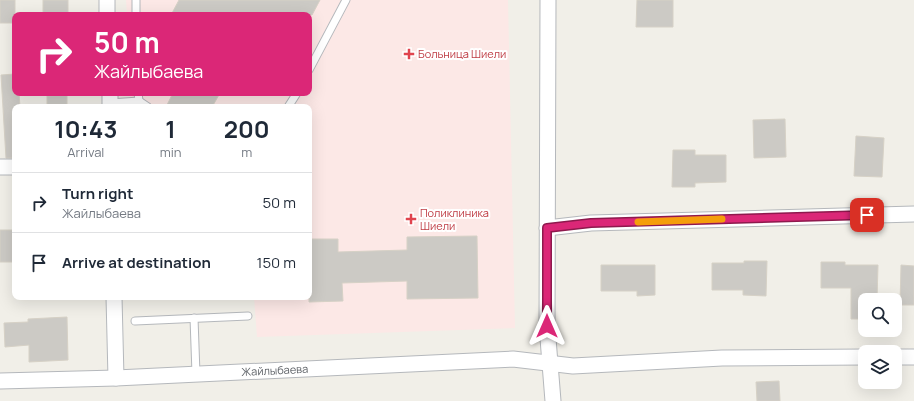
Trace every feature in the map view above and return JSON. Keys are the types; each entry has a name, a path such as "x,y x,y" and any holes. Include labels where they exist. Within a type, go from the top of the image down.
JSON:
{"street":[{"path":"107,0 107,12"},
{"path":"548,0 547,326 553,401"},
{"path":"0,167 12,167"},
{"path":"547,228 591,223 914,214"},
{"path":"114,300 116,378"},
{"name":"Жайлыбаева","path":"0,381 116,378 513,359 573,366 722,358 858,357"},
{"path":"902,357 914,357"}],"lane":[{"path":"136,0 136,12"},
{"path":"312,64 346,0"},
{"path":"138,96 139,101"},
{"path":"110,101 139,101 144,104"},
{"path":"135,321 248,316"},
{"path":"194,318 196,374"}],"shaded area":[{"path":"126,0 508,0 515,328 257,337 254,300 312,300 312,104 130,104 130,96 312,96 312,12 127,12"}],"building":[{"path":"0,0 15,0 15,12 12,12 12,23 0,23"},
{"path":"43,0 68,0 68,12 43,12"},
{"path":"179,0 320,0 312,15 312,12 173,12"},
{"path":"637,0 673,0 673,27 636,27"},
{"path":"12,74 12,96 19,96 20,104 12,104 12,158 6,158 1,75"},
{"path":"47,96 67,96 67,104 47,104"},
{"path":"172,96 218,96 214,104 168,104"},
{"path":"785,119 786,157 754,158 753,120"},
{"path":"856,136 884,138 882,177 854,176"},
{"path":"673,150 695,150 695,155 726,155 726,182 695,183 695,187 672,187"},
{"path":"0,230 12,230 12,262 0,262"},
{"name":"Поликлиника Шиели","path":"477,236 478,298 407,299 407,281 342,283 343,301 309,302 309,300 312,300 312,239 338,239 338,252 407,250 407,237"},
{"path":"744,261 767,261 766,296 743,295 743,290 712,290 712,263 744,263"},
{"path":"821,262 845,262 845,265 878,265 877,293 858,293 858,319 851,319 851,288 821,288"},
{"path":"601,265 655,265 655,295 637,296 637,291 601,291"},
{"path":"901,265 914,266 914,305 902,305 902,293 900,293"},
{"path":"67,317 68,360 29,362 29,345 5,347 4,323 28,322 28,319"},
{"path":"779,381 780,401 757,401 756,382"}],"slow traffic":[{"path":"638,222 722,219"}],"place":[{"name":"Больница Шиели","path":"409,54"},
{"name":"Поликлиника Шиели","path":"411,219"}],"route":[{"path":"547,326 547,228 591,223 867,215"}]}
